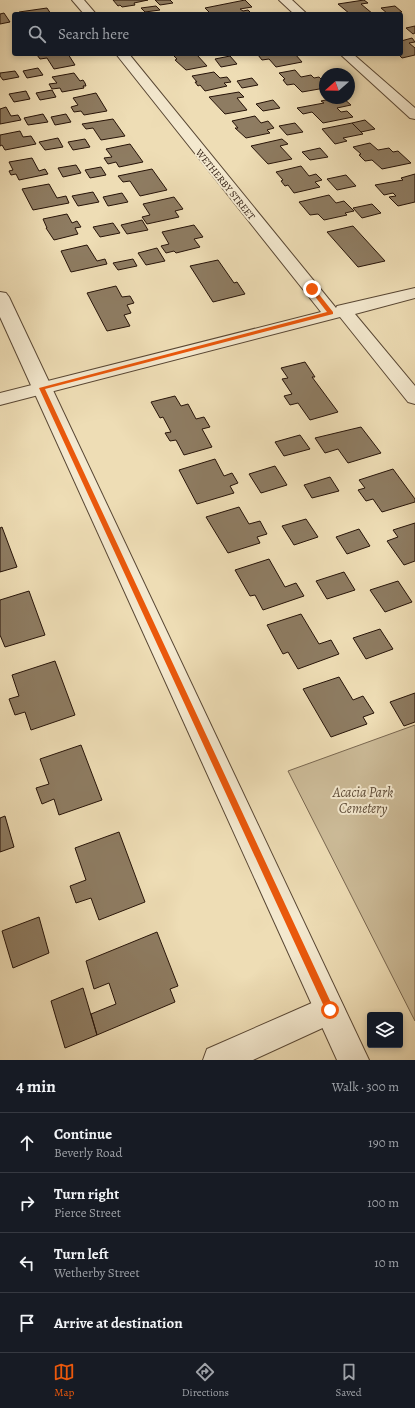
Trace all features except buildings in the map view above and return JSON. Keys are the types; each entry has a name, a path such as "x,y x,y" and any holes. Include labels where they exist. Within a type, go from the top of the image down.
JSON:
{"street":[{"path":"78,0 88,12"},
{"path":"285,0 299,12"},
{"name":"WETHERBY STREET","path":"124,56 337,312 415,398"},
{"path":"348,56 415,115"},
{"path":"0,399 415,293"},
{"path":"0,297 353,1060"},
{"path":"218,1060 330,1010"}],"green space":[{"name":"Acacia Park Cemetery","path":"415,725 415,1021 288,771"}],"route":[{"path":"312,289 331,313 42,388 330,1010"}]}
